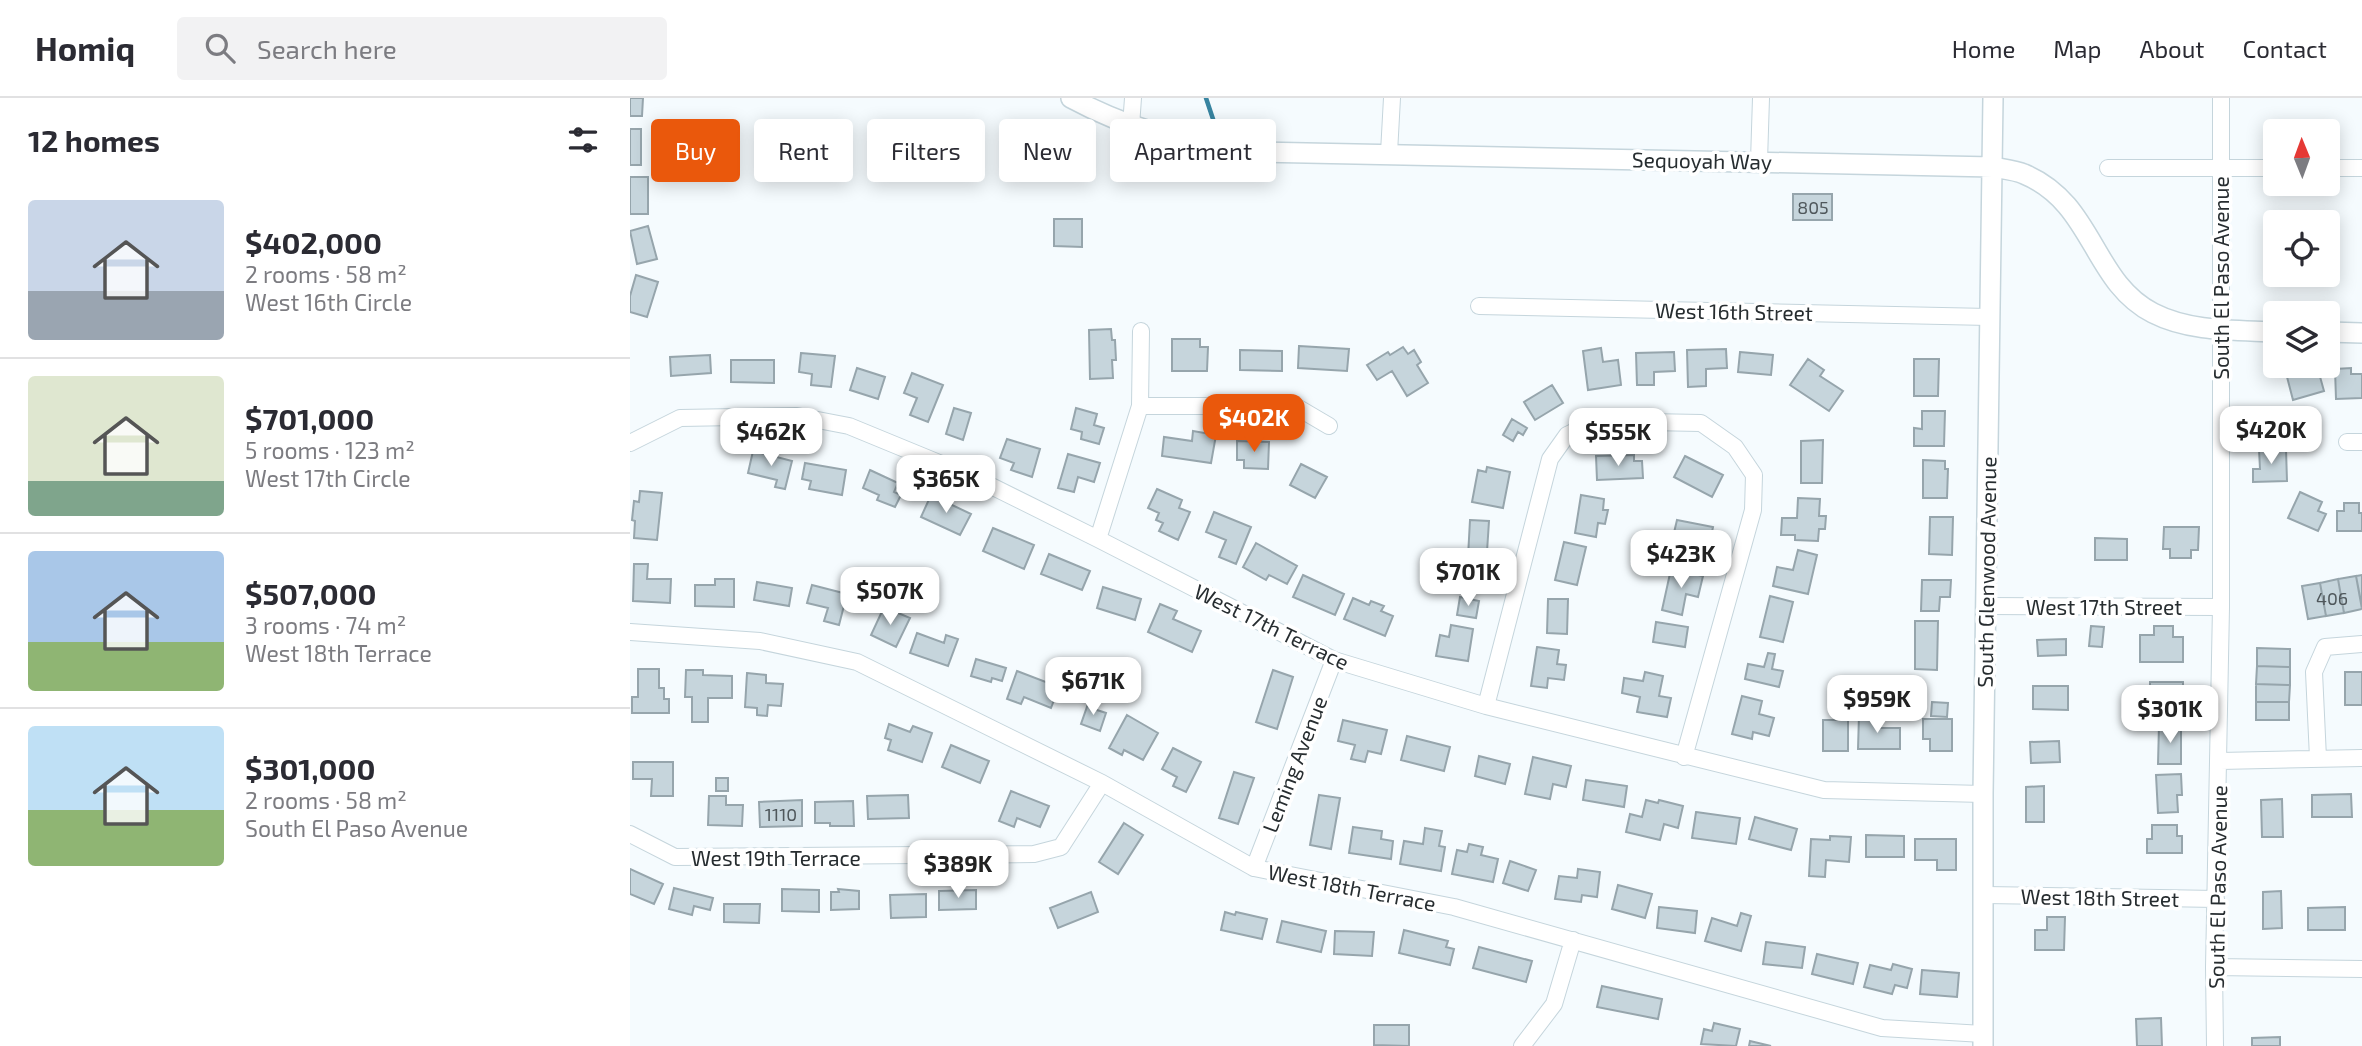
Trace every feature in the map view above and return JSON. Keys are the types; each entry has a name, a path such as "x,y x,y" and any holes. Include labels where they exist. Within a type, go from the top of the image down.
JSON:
{"street":[{"name":"Sequoyah Way","path":"1071,98 1116,119"},
{"path":"1132,119 1133,98"},
{"path":"1389,153 1392,98"},
{"path":"1759,162 1761,98"},
{"name":"South Glenwood Avenue","path":"1983,1040 1983,794 1993,98"},
{"name":"South El Paso Avenue","path":"2215,1046 2221,607 2221,98"},
{"name":"Sequoyah Way","path":"1276,152 1993,167 2023,173 2045,185 2067,203 2083,224 2115,281 2133,300 2154,313 2185,325 2263,332"},
{"path":"2108,167 2263,168"},
{"path":"2340,168 2362,168"},
{"name":"West 16th Street","path":"1479,306 1989,317"},
{"path":"1098,539 1140,406 1141,331"},
{"path":"2340,332 2362,333"},
{"path":"1140,406 1295,406 1329,426"},
{"name":"West 17th Terrace","path":"630,443 680,418 797,416 849,426 973,477 1334,660 1486,706 1824,790 1983,794"},
{"path":"1486,706 1550,459 1567,435 1596,421 1701,423 1735,447 1754,475 1753,510 1684,757"},
{"name":"West 17th Street","path":"1987,606 2221,607"},
{"name":"West 18th Terrace","path":"630,632 760,641 856,662 1102,783 1254,869 1454,907 1882,1028 1983,1040"},
{"path":"2318,758 2314,671 2326,647 2362,644"},
{"name":"Leming Avenue","path":"1254,869 1334,660"},
{"path":"2220,761 2362,758"},
{"name":"West 19th Terrace","path":"630,834 676,857 1034,855 1061,847 1102,783"},
{"name":"West 18th Street","path":"1985,895 2216,900"},
{"path":"1522,1046 1554,1004 1573,940"},
{"path":"2214,967 2362,969"}],"building":[{"path":"630,98 643,98 642,116 630,116"},
{"path":"630,129 641,129 641,165 630,165"},
{"path":"630,177 648,177 648,214 630,214"},
{"path":"1793,194 1832,194 1832,220 1793,220"},
{"path":"1054,219 1082,219 1082,247 1054,246"},
{"path":"648,226 657,259 637,264 630,231"},
{"path":"636,275 658,282 647,317 630,312 630,296"},
{"path":"1111,329 1112,340 1115,340 1116,360 1112,360 1113,378 1090,379 1089,330"},
{"path":"1172,339 1200,339 1200,347 1208,347 1207,371 1172,371"},
{"path":"1299,346 1349,349 1347,371 1298,368"},
{"path":"1403,347 1408,354 1414,350 1421,362 1417,365 1428,383 1407,396 1392,371 1377,380 1367,365 1388,352 1390,355"},
{"path":"1601,348 1603,362 1618,360 1621,385 1588,390 1583,351"},
{"path":"1726,349 1727,368 1706,369 1706,386 1688,387 1687,350"},
{"path":"1240,350 1282,351 1282,371 1240,370"},
{"path":"1674,352 1675,371 1654,372 1654,385 1637,385 1636,353"},
{"path":"1740,352 1773,355 1771,375 1738,372"},
{"path":"801,353 835,356 831,387 811,385 812,374 799,372"},
{"path":"710,355 711,373 671,376 670,357"},
{"path":"1808,359 1824,370 1820,376 1843,391 1829,411 1790,385"},
{"path":"1914,359 1939,359 1938,396 1914,396"},
{"path":"731,360 774,360 774,383 731,382"},
{"path":"857,368 885,377 878,399 850,390"},
{"path":"2351,368 2351,374 2362,374 2362,398 2336,399 2335,378 2340,378 2340,369"},
{"path":"912,373 943,385 928,422 910,415 917,398 904,393"},
{"path":"2287,378 2320,378 2324,391 2293,400"},
{"path":"1552,385 1563,403 1535,420 1524,402"},
{"path":"2289,407 2289,441 2263,441 2263,408"},
{"path":"954,408 971,413 963,440 946,434"},
{"path":"1076,408 1097,414 1094,425 1104,428 1099,444 1081,439 1082,432 1071,429"},
{"path":"1922,411 1945,411 1944,446 1914,446 1914,428 1922,429"},
{"path":"1512,419 1527,428 1523,435 1518,432 1513,441 1503,435"},
{"path":"1193,431 1216,435 1211,463 1162,456 1164,437 1192,441"},
{"path":"1007,439 1040,449 1032,477 1011,470 1014,463 1000,458"},
{"path":"1823,440 1822,483 1801,483 1801,441"},
{"path":"1237,441 1269,442 1268,469 1244,468 1244,460 1237,460"},
{"path":"2259,449 2286,449 2287,481 2253,482 2253,469 2260,469"},
{"path":"753,451 792,461 785,489 775,487 777,480 748,473"},
{"path":"1068,454 1100,463 1094,482 1078,477 1074,492 1058,488"},
{"path":"1634,455 1634,461 1642,461 1643,478 1597,480 1596,456"},
{"path":"1685,456 1723,475 1712,497 1674,477"},
{"path":"1923,460 1945,461 1945,469 1948,469 1947,498 1923,498"},
{"path":"805,463 846,470 842,495 809,489 811,481 802,479"},
{"path":"1301,464 1327,477 1315,498 1290,485"},
{"path":"1487,467 1510,472 1503,508 1472,502 1478,470 1486,472"},
{"path":"870,470 898,483 894,492 901,495 895,507 877,500 879,495 863,488"},
{"path":"1157,489 1182,500 1179,508 1190,512 1178,540 1159,531 1163,523 1156,520 1159,513 1148,508"},
{"path":"640,491 662,493 657,540 634,538 634,501 639,502"},
{"path":"2300,492 2322,502 2318,511 2326,514 2318,531 2288,518"},
{"path":"931,495 971,514 960,535 921,517"},
{"path":"1581,495 1604,499 1603,510 1608,510 1605,524 1598,523 1596,537 1575,533"},
{"path":"1798,498 1820,499 1819,516 1826,516 1825,529 1819,529 1818,541 1795,540 1795,535 1781,535 1782,518 1797,518"},
{"path":"2344,503 2359,503 2362,531 2337,531 2337,511 2344,511"},
{"path":"1214,512 1251,527 1236,564 1219,557 1226,540 1206,532"},
{"path":"1930,517 1953,517 1952,555 1929,554"},
{"path":"1470,520 1489,521 1486,567 1474,566 1474,557 1468,557"},
{"path":"1677,520 1713,527 1706,561 1675,555 1678,543 1672,541"},
{"path":"2164,527 2199,527 2198,550 2191,550 2191,558 2170,558 2170,549 2163,549"},
{"path":"993,528 1034,545 1024,569 983,551"},
{"path":"2095,538 2127,539 2127,560 2095,560"},
{"path":"1564,542 1586,547 1577,585 1555,580"},
{"path":"1256,543 1297,566 1287,584 1269,575 1266,580 1243,567"},
{"path":"1798,550 1817,555 1808,594 1773,586 1777,567 1793,570"},
{"path":"1049,554 1090,571 1082,590 1041,574"},
{"path":"634,564 648,564 647,579 671,579 670,603 633,601"},
{"path":"1671,569 1703,576 1698,597 1686,594 1682,615 1662,610"},
{"path":"1303,575 1344,594 1335,615 1293,597"},
{"path":"2362,575 2362,607 2356,576"},
{"path":"2356,576 2362,609 2344,613 2338,579"},
{"path":"715,579 734,579 734,607 695,606 695,585 715,585"},
{"path":"2338,579 2344,613 2326,616 2320,583"},
{"path":"1922,580 1951,580 1950,597 1940,597 1939,611 1921,611"},
{"path":"757,582 792,588 789,606 754,600"},
{"path":"2320,583 2326,616 2308,619 2302,586"},
{"path":"812,585 847,594 839,625 824,621 828,608 807,603"},
{"path":"1103,587 1141,599 1135,620 1097,608"},
{"path":"1770,596 1793,602 1783,642 1760,637"},
{"path":"1460,597 1479,601 1476,618 1457,615"},
{"path":"1353,598 1369,605 1371,601 1384,606 1381,611 1393,616 1385,636 1344,619"},
{"path":"1548,599 1568,599 1567,634 1547,633"},
{"path":"1160,604 1177,611 1173,619 1201,631 1192,652 1148,632"},
{"path":"884,607 910,618 896,647 871,635"},
{"path":"1915,621 1938,621 1937,670 1915,669"},
{"path":"1656,622 1688,627 1685,647 1653,642"},
{"path":"1451,625 1473,629 1468,661 1436,656 1440,635 1449,637"},
{"path":"2091,626 2104,627 2102,647 2089,646"},
{"path":"2154,626 2173,626 2173,637 2183,637 2183,662 2140,662 2140,635 2154,635"},
{"path":"917,633 944,643 946,635 958,639 948,666 910,653"},
{"path":"2066,639 2066,655 2038,656 2037,640"},
{"path":"1537,647 1559,650 1557,664 1566,665 1564,680 1548,678 1547,688 1531,686"},
{"path":"2257,648 2290,649 2290,667 2257,666"},
{"path":"1768,653 1775,654 1772,669 1783,671 1779,687 1745,679 1748,664 1764,667"},
{"path":"976,659 1006,668 1002,681 992,678 991,682 971,676"},
{"path":"2257,666 2290,667 2290,685 2256,684"},
{"path":"638,669 659,669 659,688 664,688 664,699 669,699 669,713 632,713 632,697 638,697"},
{"path":"686,670 703,670 703,675 732,676 732,698 708,698 708,722 692,722 692,697 685,697"},
{"path":"1273,670 1293,677 1277,729 1256,722"},
{"path":"1017,671 1059,687 1051,708 1024,697 1021,704 1007,699"},
{"path":"1645,672 1663,676 1659,696 1671,698 1667,717 1637,712 1640,697 1622,693 1624,678 1643,681"},
{"path":"2345,672 2362,672 2362,705 2345,705"},
{"path":"747,673 766,675 766,683 783,684 781,706 768,705 767,716 757,715 757,708 745,707"},
{"path":"2150,682 2183,682 2183,700 2166,700 2166,711 2150,711"},
{"path":"2256,684 2290,685 2289,702 2256,702"},
{"path":"2033,686 2068,686 2068,710 2033,709"},
{"path":"1742,696 1762,701 1759,714 1774,718 1769,736 1753,732 1752,739 1732,734"},
{"path":"1089,701 1096,703 1094,709 1106,713 1100,731 1081,724"},
{"path":"1932,702 1948,703 1947,717 1931,716"},
{"path":"2256,702 2289,702 2289,720 2256,720"},
{"path":"1127,715 1158,733 1143,760 1124,750 1122,755 1109,748"},
{"path":"1859,715 1877,715 1877,728 1900,728 1900,749 1858,749"},
{"path":"1923,719 1952,719 1952,751 1930,751 1930,739 1923,739"},
{"path":"1343,720 1387,730 1381,754 1368,751 1365,762 1351,759 1355,745 1338,741"},
{"path":"1823,720 1848,720 1848,751 1823,751"},
{"path":"889,724 910,732 913,726 932,733 922,762 888,750 891,740 885,738"},
{"path":"2159,725 2181,725 2181,764 2158,764"},
{"path":"1407,736 1450,747 1444,771 1401,760"},
{"path":"2059,741 2060,762 2031,763 2030,742"},
{"path":"951,745 989,761 980,783 942,767"},
{"path":"1173,748 1201,762 1186,792 1173,786 1177,777 1162,769"},
{"path":"1479,756 1510,764 1505,784 1475,776"},
{"path":"1533,757 1571,766 1566,787 1553,784 1550,799 1525,794"},
{"path":"633,762 673,762 673,796 651,796 652,779 633,779"},
{"path":"1234,772 1254,778 1238,824 1219,818"},
{"path":"2181,774 2182,795 2177,795 2178,812 2158,813 2156,775"},
{"path":"716,778 728,778 728,791 716,791"},
{"path":"1586,780 1627,786 1624,807 1583,800"},
{"path":"2044,786 2044,822 2026,822 2026,787"},
{"path":"1011,791 1049,806 1040,827 1017,818 1014,827 999,821"},
{"path":"2351,794 2352,817 2312,817 2312,795"},
{"path":"908,795 909,818 868,819 867,796"},
{"path":"1319,795 1340,798 1331,849 1310,845"},
{"path":"709,796 726,796 726,805 743,805 742,826 708,825"},
{"path":"2282,799 2283,837 2262,837 2261,800"},
{"path":"802,800 802,826 760,827 759,802"},
{"path":"1646,800 1683,806 1678,828 1664,824 1660,840 1626,832 1630,814 1642,817"},
{"path":"853,801 854,826 815,823 815,802"},
{"path":"1696,812 1740,818 1736,844 1692,838"},
{"path":"1755,817 1797,829 1791,850 1749,839"},
{"path":"1124,823 1143,835 1118,874 1099,862"},
{"path":"2152,825 2177,825 2177,836 2182,836 2182,853 2147,853 2147,839 2152,839"},
{"path":"1353,827 1382,831 1381,839 1393,841 1391,859 1349,853"},
{"path":"1425,828 1442,831 1439,846 1445,847 1441,871 1400,864 1404,841 1423,844"},
{"path":"1866,835 1904,836 1904,857 1866,857"},
{"path":"1830,836 1851,837 1849,862 1826,860 1825,877 1809,876 1811,839 1830,840"},
{"path":"1915,839 1956,839 1956,870 1937,870 1937,860 1915,860"},
{"path":"1469,844 1483,847 1481,855 1498,859 1493,882 1452,874 1457,850 1467,852"},
{"path":"1510,861 1536,870 1528,891 1503,883"},
{"path":"630,869 663,884 654,904 630,894"},
{"path":"1578,869 1600,872 1597,897 1582,895 1581,902 1555,899 1559,876 1577,878"},
{"path":"1618,885 1652,894 1645,918 1612,909"},
{"path":"674,888 713,898 710,910 694,906 692,915 669,909"},
{"path":"782,889 819,890 819,912 782,911"},
{"path":"838,889 859,891 859,909 831,910 831,892 839,892"},
{"path":"976,890 976,909 939,910 939,891"},
{"path":"2281,891 2282,928 2263,929 2263,892"},
{"path":"1091,892 1098,912 1058,928 1050,908"},
{"path":"926,894 926,917 891,918 890,895"},
{"path":"724,904 760,904 759,923 724,922"},
{"path":"1659,907 1697,911 1695,933 1657,928"},
{"path":"2345,907 2345,930 2308,930 2308,908"},
{"path":"1225,912 1267,919 1262,939 1221,930"},
{"path":"1741,913 1751,916 1741,951 1705,941 1712,918 1737,926"},
{"path":"2047,917 2065,917 2064,950 2035,950 2035,930 2047,930"},
{"path":"1282,921 1326,931 1321,952 1277,942"},
{"path":"1404,930 1448,941 1446,947 1454,949 1450,965 1399,953"},
{"path":"1335,931 1374,932 1372,956 1334,954"},
{"path":"1766,942 1805,947 1802,968 1763,964"},
{"path":"1479,947 1532,961 1526,982 1473,968"},
{"path":"1817,954 1858,963 1853,984 1812,974"},
{"path":"1893,964 1912,969 1907,988 1895,985 1892,994 1864,987 1870,965 1891,970"},
{"path":"1922,970 1959,973 1957,997 1920,994"},
{"path":"1602,986 1662,999 1658,1019 1597,1007"},
{"path":"2161,1018 2162,1046 2137,1046 2136,1019"},
{"path":"1714,1023 1740,1029 1736,1046 1701,1044 1704,1029 1712,1031"},
{"path":"1374,1025 1409,1025 1409,1046 1374,1045"},
{"path":"2280,1037 2280,1046 2252,1046 2252,1038"},
{"path":"1750,1041 1771,1046 1749,1046"}],"waterway":[{"path":"1206,98 1213,119"}]}
